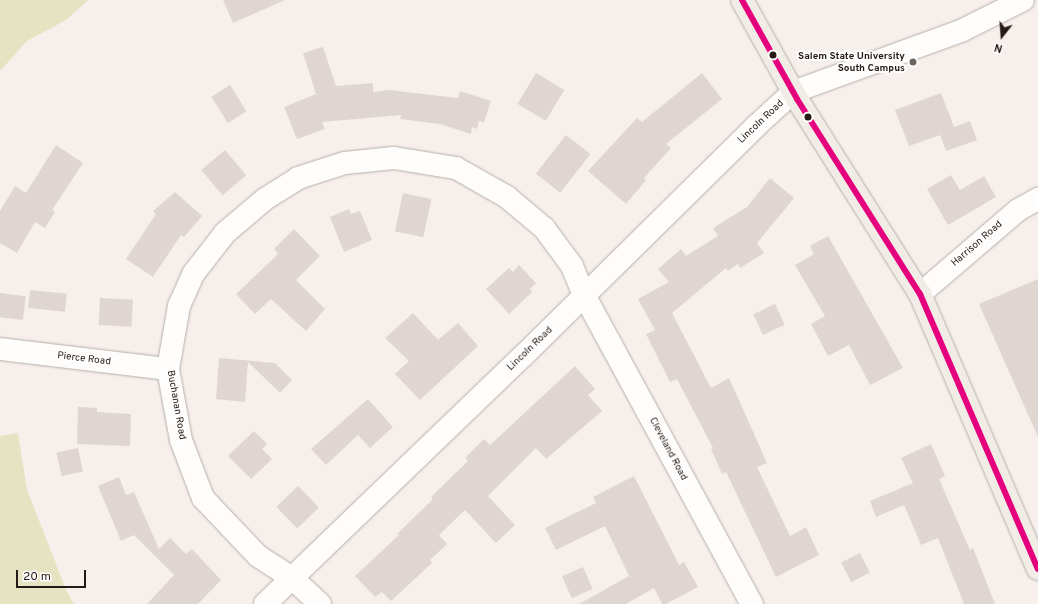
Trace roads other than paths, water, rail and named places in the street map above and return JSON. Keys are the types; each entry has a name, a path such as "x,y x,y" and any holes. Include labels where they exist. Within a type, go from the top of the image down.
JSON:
{"highway":[{"path":"742,0 793,92 920,294 1038,569"}],"street":[{"path":"793,92 963,30 1023,0"},
{"name":"Lincoln Road","path":"265,604 584,295 754,126 793,92"},
{"name":"Buchanan Road","path":"320,604 292,578 258,556 203,498 181,440 168,369 179,306 194,273 225,233 265,199 298,178 345,163 394,158 456,168 507,198 544,228 572,266 584,295"},
{"name":"Harrison Road","path":"920,294 1018,210 1038,199"},
{"name":"Cleveland Road","path":"584,295 752,604"},
{"name":"Pierce Road","path":"0,349 168,369"}],"place":[{"name":"Salem State University South Campus","path":"913,62"}]}
